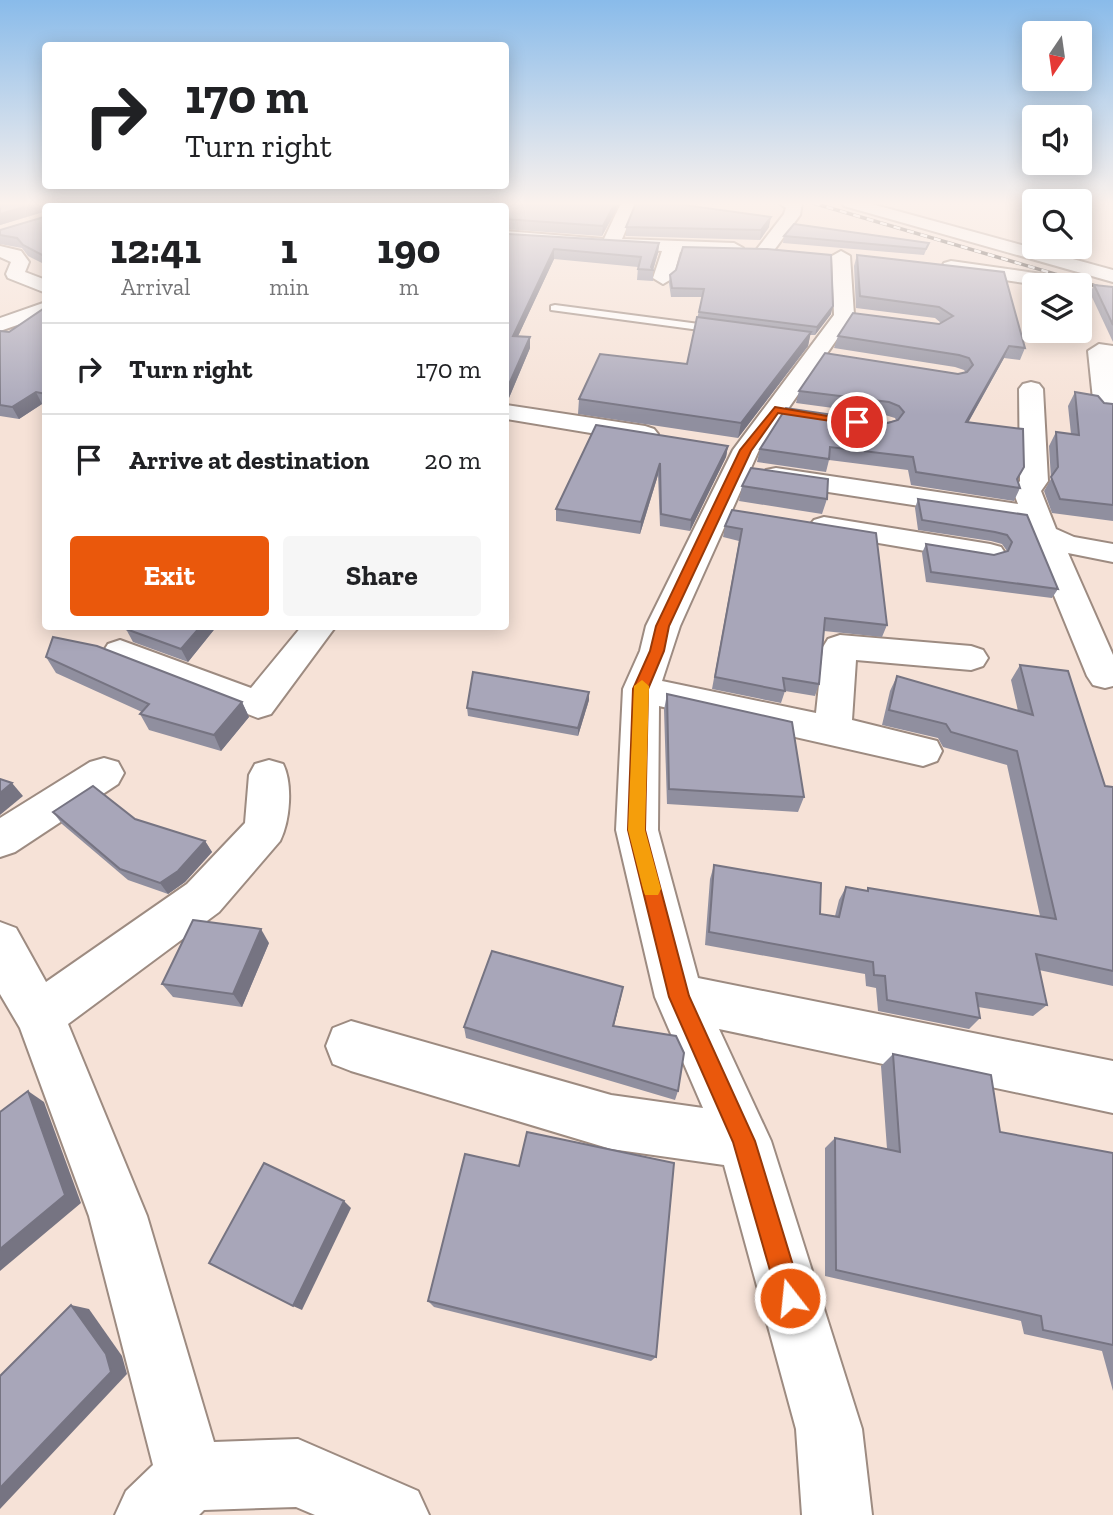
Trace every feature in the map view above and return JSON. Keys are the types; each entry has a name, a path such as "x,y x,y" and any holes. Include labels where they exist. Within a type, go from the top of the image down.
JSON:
{"street":[{"path":"15,274 42,286"},
{"path":"663,278 664,274"},
{"path":"837,1515 829,1429 744,1141 679,997 636,830 640,689 657,651 663,626 732,511 734,456 775,410 822,349 844,315 842,274"},
{"path":"961,274 1022,281"},
{"path":"1092,290 1113,295"},
{"path":"0,325 42,309"},
{"path":"844,315 870,318"},
{"path":"1106,409 1099,351 1113,353"},
{"path":"1031,389 1034,481 1027,491 1105,676"},
{"path":"775,410 802,414"},
{"path":"509,412 666,438"},
{"path":"734,456 1040,525 1066,544 1113,553"},
{"path":"800,522 990,553"},
{"path":"120,652 258,705 317,630"},
{"path":"833,730 840,647 971,658"},
{"path":"640,689 923,751"},
{"path":"0,840 103,773"},
{"path":"40,1015 203,898 224,878 265,829 269,775"},
{"path":"0,943 19,983 40,1015 118,1216 170,1496 298,1474 394,1515"},
{"path":"679,997 1113,1087"},
{"path":"351,1046 611,1122 744,1141"}],"lane":[{"path":"555,308 733,331"}],"building":[{"path":"509,274 542,274 513,336 530,337 509,384"},
{"path":"832,274 833,306 817,327 699,312 704,289 672,288 670,275"},
{"path":"858,274 1004,274 1025,348 1009,346 966,422 1023,429 1024,467 1017,479 1020,488 916,472 913,457 830,447 829,459 760,449 786,408 888,423 898,420 904,412 899,406 889,402 799,391 825,353 958,374 967,372 973,365 969,358 959,355 838,336 853,313 939,324 953,316 939,307 860,296"},
{"path":"1094,285 1113,287 1113,325"},
{"path":"42,310 42,393 36,392 12,407 0,405 0,331 9,332"},
{"path":"697,317 811,332 741,423 579,399 600,354 687,364"},
{"path":"1075,392 1098,396 1104,403 1113,404 1113,505 1060,499 1051,477 1058,467 1056,432 1079,435"},
{"path":"596,425 728,446 691,520 661,514 660,463 641,522 556,509"},
{"path":"751,468 828,479 827,499 742,486"},
{"path":"918,499 1027,515 1058,589 931,572 926,544 994,555 1008,551 1012,542 1007,535 995,532 922,520"},
{"path":"732,510 876,533 887,625 825,618 819,684 783,678 785,691 715,677 742,529 725,526"},
{"path":"129,630 198,630 181,649"},
{"path":"53,637 97,646 242,702 214,735 140,714 149,704 46,657"},
{"path":"1020,665 1068,671 1105,786 1113,787 1113,971 1036,954 1047,1005 976,993 980,1018 887,1000 885,976 874,975 873,962 709,932 714,865 821,883 820,914 839,917 846,887 868,891 868,888 1056,919 1017,751 951,732 946,724 889,710 897,676 1033,715"},
{"path":"473,672 589,692 578,728 467,708"},
{"path":"667,694 792,722 804,797 669,789"},
{"path":"0,779 12,783 0,793"},
{"path":"93,786 135,819 205,841 178,871 160,883 120,869 53,812"},
{"path":"193,920 261,929 233,994 162,984"},
{"path":"492,951 623,987 613,1026 676,1036 684,1053 678,1091 464,1027"},
{"path":"893,1054 991,1075 1000,1132 1113,1153 1113,1345 1043,1330 1041,1316 836,1270 835,1138 900,1152"},
{"path":"28,1091 65,1195 0,1249 0,1112"},
{"path":"527,1132 674,1163 656,1357 428,1301 465,1154 519,1166"},
{"path":"264,1163 344,1201 293,1306 209,1263"},
{"path":"71,1305 106,1354 111,1372 0,1488 0,1376"}],"railway":[{"path":"1054,274 1113,291"}],"slow traffic":[{"path":"642,686 636,830 652,889"}],"route":[{"path":"790,1298 744,1141 679,997 636,830 640,689 657,651 663,626 736,470 746,450 775,410 857,422"}]}
